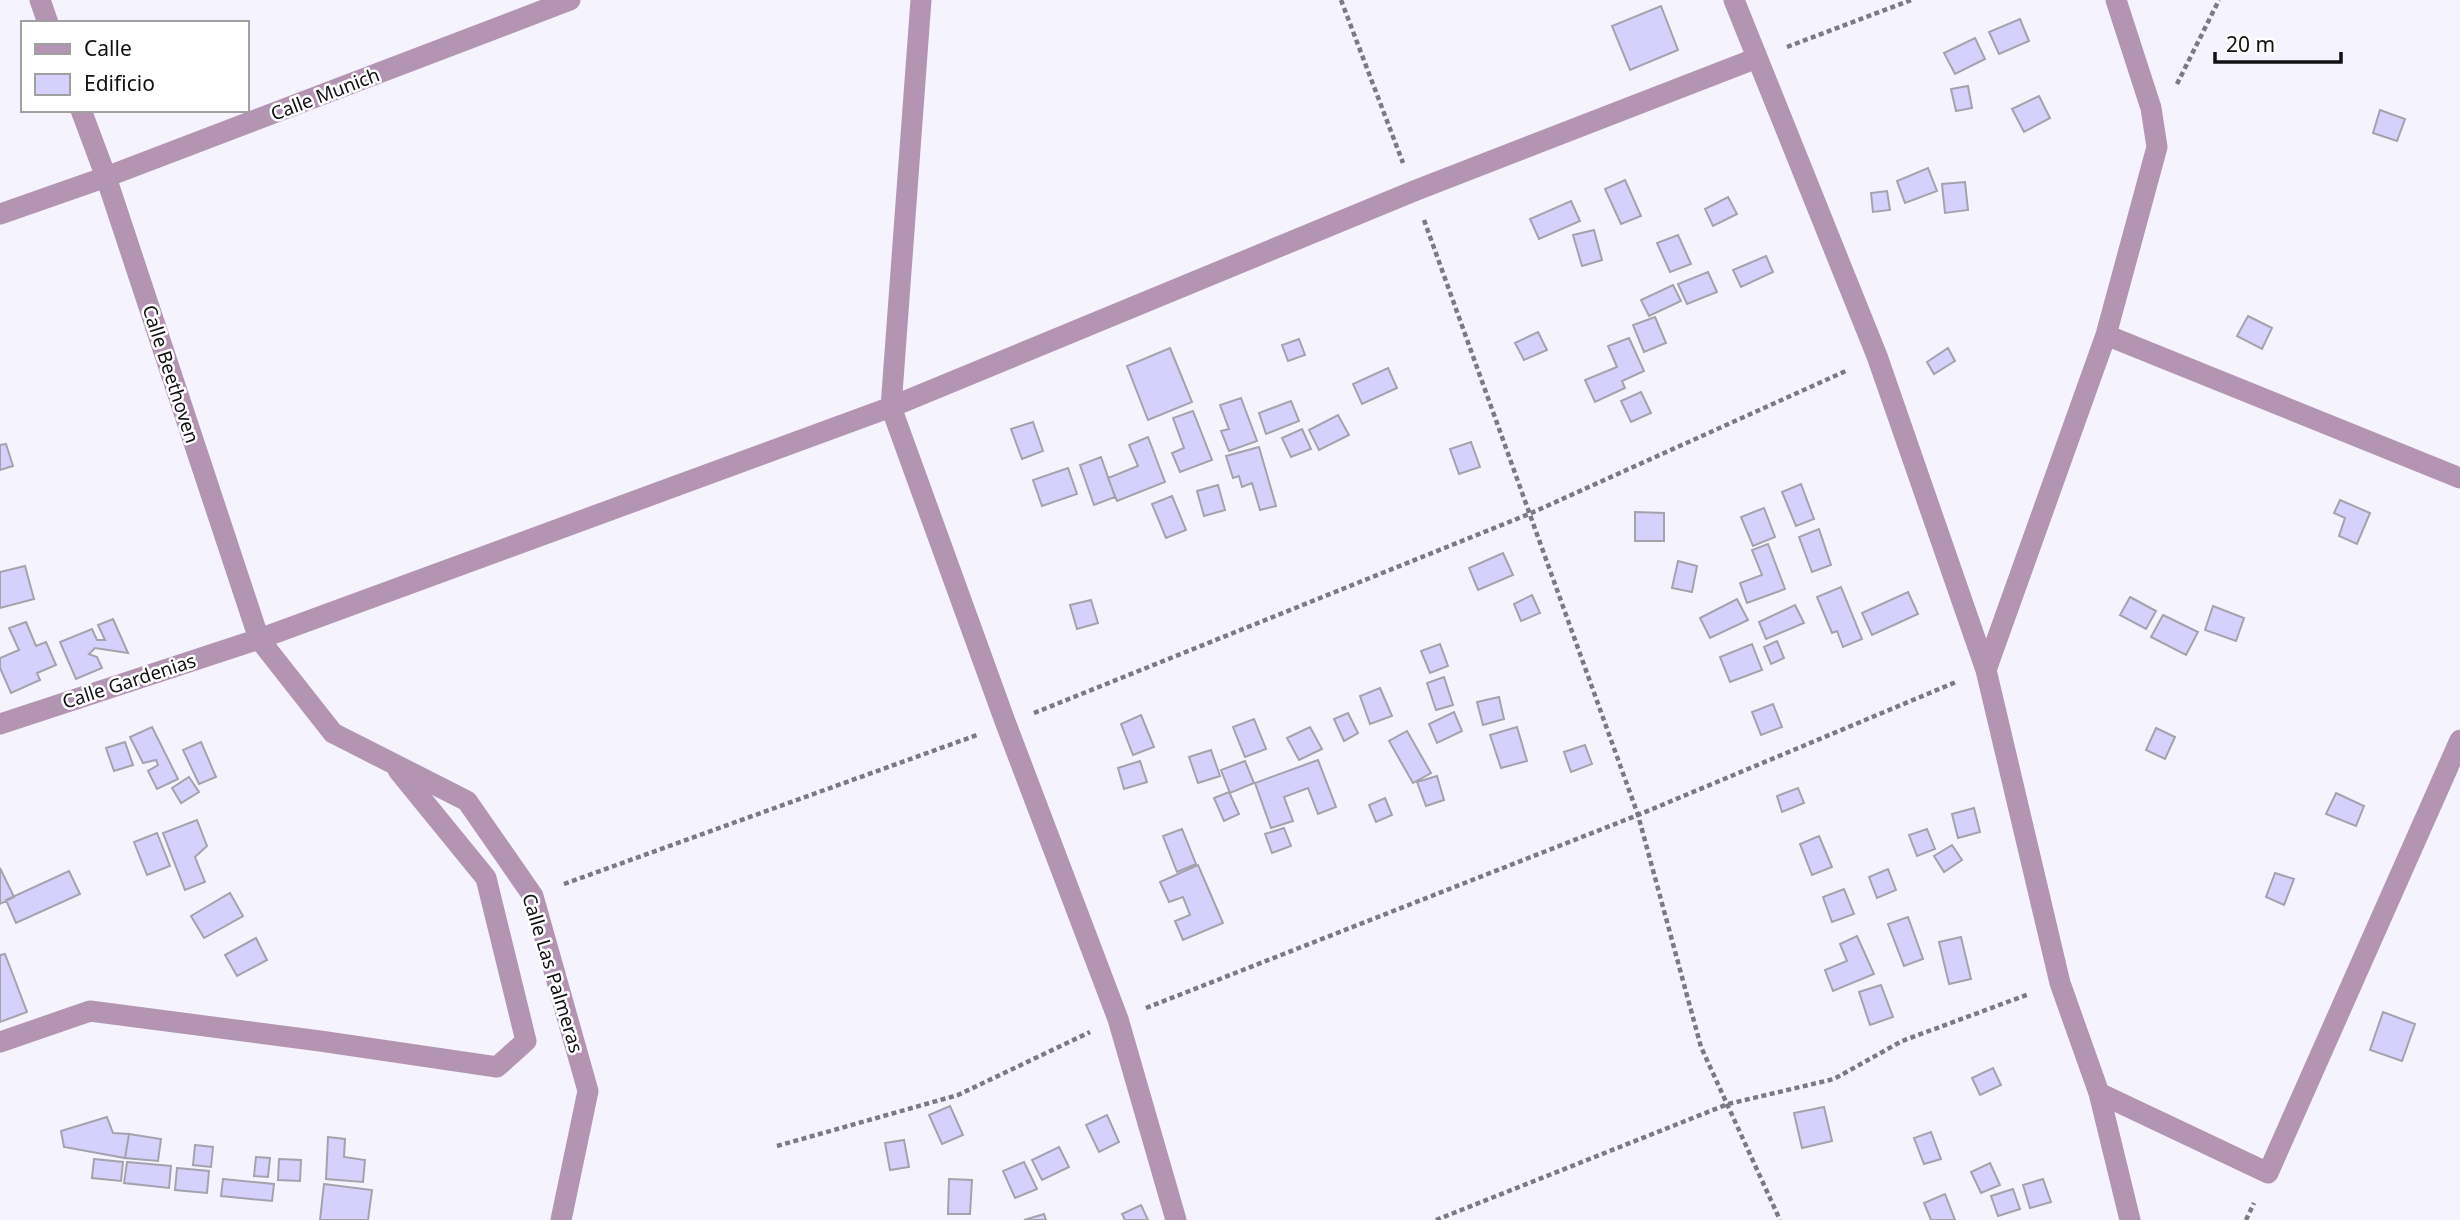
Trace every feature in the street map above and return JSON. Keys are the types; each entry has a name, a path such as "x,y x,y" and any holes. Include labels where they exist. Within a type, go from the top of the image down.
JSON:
{"street":[{"path":"40,0 47,21"},
{"name":"Calle Munich","path":"0,214 106,177 570,0"},
{"path":"921,0 891,407 1006,724 1118,1019 1176,1220"},
{"path":"1734,0 1877,356 1986,670 2060,984 2099,1093 2130,1220"},
{"path":"1986,670 2106,335 2157,147 2151,108 2116,0"},
{"name":"Calle Gardenias","path":"0,724 258,639 891,407 1414,191 1757,58"},
{"name":"Calle Beethoven","path":"82,112 106,177 258,639"},
{"path":"2106,335 2460,478"},
{"name":"Calle Las Palmeras","path":"258,639 333,733 467,801 533,896 588,1091 561,1220"},
{"path":"2099,1093 2268,1174 2460,740"},
{"path":"0,1042 90,1011 497,1067 526,1041 486,878 393,763"}],"path":[{"path":"1341,0 1414,191 1638,816 1701,1046 1780,1220"},
{"path":"1757,58 1911,0"},
{"path":"2154,131 2219,0"},
{"path":"533,896 1006,724 1529,513 1877,356"},
{"path":"777,1146 958,1095 1118,1019 1638,816 1986,670"},
{"path":"1436,1220 1728,1104 1834,1079 1902,1041 2060,984"}],"building":[{"path":"1661,6 1678,50 1630,70 1612,26"},
{"path":"2020,19 2029,41 1999,54 1989,32"},
{"path":"1975,38 1985,59 1955,74 1944,53"},
{"path":"1968,86 1972,108 1956,111 1951,89"},
{"path":"2039,96 2050,118 2024,132 2012,109"},
{"path":"2380,110 2405,119 2397,141 2373,133"},
{"path":"1928,168 1937,191 1905,203 1897,181"},
{"path":"1625,180 1641,216 1621,224 1605,189"},
{"path":"1965,182 1968,210 1945,213 1942,184"},
{"path":"1887,191 1890,210 1873,212 1871,193"},
{"path":"1728,197 1737,214 1713,226 1705,209"},
{"path":"1571,201 1580,221 1539,239 1530,219"},
{"path":"1594,230 1602,260 1582,266 1573,235"},
{"path":"1678,235 1691,264 1670,272 1657,243"},
{"path":"1766,256 1773,272 1741,287 1733,270"},
{"path":"1708,272 1717,292 1687,304 1678,284"},
{"path":"1673,285 1681,301 1649,316 1641,300"},
{"path":"2248,316 2272,328 2262,349 2237,336"},
{"path":"1655,317 1666,343 1644,352 1633,325"},
{"path":"1538,332 1547,350 1524,360 1515,343"},
{"path":"1629,338 1644,371 1622,381 1625,388 1595,402 1585,380 1617,367 1608,346"},
{"path":"1299,339 1305,355 1288,361 1282,345"},
{"path":"1170,348 1192,402 1148,420 1127,366"},
{"path":"1948,348 1955,361 1934,374 1927,362"},
{"path":"1388,368 1397,388 1362,404 1353,384"},
{"path":"1641,392 1651,413 1631,422 1621,401"},
{"path":"1241,398 1257,441 1229,451 1221,431 1229,429 1220,405"},
{"path":"1291,401 1299,421 1266,434 1259,413"},
{"path":"1193,411 1212,460 1180,472 1172,453 1184,448 1173,418"},
{"path":"1338,415 1349,435 1319,450 1309,430"},
{"path":"1033,422 1043,451 1022,459 1011,429"},
{"path":"1302,429 1311,449 1291,457 1282,438"},
{"path":"1148,437 1165,482 1117,501 1108,478 1138,466 1129,445"},
{"path":"1471,442 1480,467 1459,474 1450,449"},
{"path":"6,444 13,466 0,470 0,445"},
{"path":"1259,447 1276,506 1260,510 1252,483 1242,487 1239,476 1233,478 1226,456"},
{"path":"1101,457 1115,497 1094,505 1080,465"},
{"path":"1068,468 1077,494 1042,506 1033,480"},
{"path":"1801,484 1814,519 1796,526 1782,492"},
{"path":"1218,485 1225,510 1204,516 1197,491"},
{"path":"1172,496 1186,530 1166,538 1152,504"},
{"path":"2340,500 2370,513 2357,544 2339,536 2345,518 2334,513"},
{"path":"1764,508 1775,537 1753,546 1741,517"},
{"path":"1635,512 1664,513 1664,541 1635,541"},
{"path":"1819,529 1831,565 1812,572 1799,537"},
{"path":"1768,544 1785,589 1747,603 1740,583 1762,575 1752,550"},
{"path":"1503,553 1513,575 1478,590 1469,568"},
{"path":"1678,561 1697,566 1692,592 1672,588"},
{"path":"25,566 34,599 0,608 0,572"},
{"path":"1841,587 1862,639 1843,647 1837,631 1832,633 1817,597"},
{"path":"1908,592 1918,614 1872,635 1862,613"},
{"path":"1532,595 1540,613 1521,621 1514,604"},
{"path":"2130,597 2156,611 2146,629 2120,615"},
{"path":"1737,599 1748,620 1710,638 1700,618"},
{"path":"1091,600 1098,623 1077,629 1070,605"},
{"path":"1795,605 1804,623 1766,639 1759,622"},
{"path":"2213,606 2244,618 2236,641 2205,630"},
{"path":"2163,615 2198,632 2186,655 2151,637"},
{"path":"113,619 128,653 95,648 89,654 97,657 102,668 76,679 60,642 92,629 97,640 105,640 98,625"},
{"path":"26,622 36,646 46,642 56,665 37,673 40,680 11,693 0,668 0,658 19,650 9,628"},
{"path":"1777,641 1784,658 1771,664 1764,647"},
{"path":"1440,644 1448,666 1430,673 1421,651"},
{"path":"1752,644 1762,670 1730,682 1720,657"},
{"path":"1444,677 1453,705 1436,710 1427,683"},
{"path":"1380,688 1392,716 1370,724 1360,696"},
{"path":"1499,697 1504,719 1483,725 1477,702"},
{"path":"1773,704 1782,727 1761,735 1752,712"},
{"path":"1454,712 1462,731 1437,743 1429,724"},
{"path":"1348,713 1358,733 1344,741 1334,719"},
{"path":"1141,715 1154,747 1133,755 1121,724"},
{"path":"1254,719 1266,749 1245,757 1233,727"},
{"path":"152,727 178,779 157,789 148,771 158,765 156,760 143,763 130,737"},
{"path":"1310,727 1322,749 1299,760 1287,738"},
{"path":"1517,727 1527,761 1501,768 1490,735"},
{"path":"2156,728 2175,737 2165,759 2146,750"},
{"path":"1407,731 1431,773 1413,783 1389,741"},
{"path":"125,742 133,765 114,771 106,748"},
{"path":"201,742 216,777 199,784 183,750"},
{"path":"1585,745 1592,764 1571,772 1564,752"},
{"path":"1211,750 1220,776 1198,783 1189,757"},
{"path":"1318,760 1336,807 1318,814 1308,788 1284,797 1293,821 1271,828 1255,783"},
{"path":"1140,761 1147,782 1124,789 1118,768"},
{"path":"1245,761 1254,783 1230,793 1221,770"},
{"path":"1437,776 1444,800 1426,806 1417,782"},
{"path":"189,777 199,792 181,803 172,788"},
{"path":"1798,788 1804,803 1782,812 1777,796"},
{"path":"1229,792 1239,814 1224,821 1214,798"},
{"path":"2336,793 2364,806 2356,826 2326,814"},
{"path":"1385,798 1392,815 1376,822 1369,805"},
{"path":"1974,808 1980,832 1958,838 1952,814"},
{"path":"197,820 207,846 195,857 205,882 185,890 163,833"},
{"path":"1284,828 1291,846 1272,853 1265,834"},
{"path":"1182,829 1196,864 1177,872 1163,836"},
{"path":"1927,829 1935,849 1917,856 1909,835"},
{"path":"157,833 170,866 147,875 134,842"},
{"path":"1819,836 1832,867 1812,875 1800,844"},
{"path":"1952,845 1962,860 1944,872 1934,856"},
{"path":"1198,865 1223,923 1183,940 1175,921 1190,915 1183,897 1169,902 1160,882"},
{"path":"0,868 14,897 0,904"},
{"path":"1888,869 1896,890 1877,898 1869,877"},
{"path":"69,871 80,894 16,923 6,900"},
{"path":"2275,873 2294,879 2284,905 2266,897"},
{"path":"1844,889 1854,914 1832,922 1823,897"},
{"path":"230,893 243,916 204,938 191,916"},
{"path":"1908,917 1923,959 1904,966 1888,924"},
{"path":"1857,936 1874,974 1833,991 1825,970 1847,961 1840,944"},
{"path":"1961,937 1971,979 1949,984 1939,942"},
{"path":"256,938 267,960 237,976 225,955"},
{"path":"5,954 27,1012 0,1022 0,955"},
{"path":"1881,985 1893,1017 1870,1025 1859,992"},
{"path":"2383,1012 2415,1024 2402,1061 2370,1050"},
{"path":"1993,1068 2001,1085 1980,1095 1972,1078"},
{"path":"950,1106 963,1135 942,1144 929,1115"},
{"path":"1824,1107 1832,1141 1802,1148 1794,1113"},
{"path":"1107,1115 1119,1142 1099,1152 1086,1125"},
{"path":"107,1117 113,1133 129,1134 125,1158 64,1147 61,1131"},
{"path":"1931,1132 1941,1159 1924,1164 1914,1138"},
{"path":"129,1134 161,1139 158,1161 125,1158"},
{"path":"328,1137 345,1139 344,1157 365,1160 363,1182 326,1179"},
{"path":"904,1140 909,1167 890,1170 885,1143"},
{"path":"195,1145 213,1147 211,1167 193,1165"},
{"path":"1059,1147 1069,1167 1042,1180 1032,1160"},
{"path":"256,1157 270,1158 268,1177 254,1176"},
{"path":"94,1159 123,1162 121,1181 92,1178"},
{"path":"279,1159 301,1160 300,1181 278,1180"},
{"path":"127,1162 171,1166 169,1188 124,1183"},
{"path":"1024,1162 1037,1189 1015,1198 1003,1171"},
{"path":"1990,1163 2000,1185 1981,1193 1971,1172"},
{"path":"177,1168 209,1171 207,1193 175,1190"},
{"path":"223,1179 274,1184 272,1201 221,1196"},
{"path":"949,1179 972,1180 970,1214 948,1214"},
{"path":"2043,1179 2051,1202 2030,1208 2023,1185"},
{"path":"324,1184 372,1190 368,1220 320,1220"},
{"path":"2013,1189 2020,1209 1998,1216 1991,1196"},
{"path":"1945,1194 1955,1220 1931,1220 1924,1203"},
{"path":"1141,1205 1148,1220 1125,1220 1122,1214"},
{"path":"1044,1214 1046,1220 1024,1220"}]}
